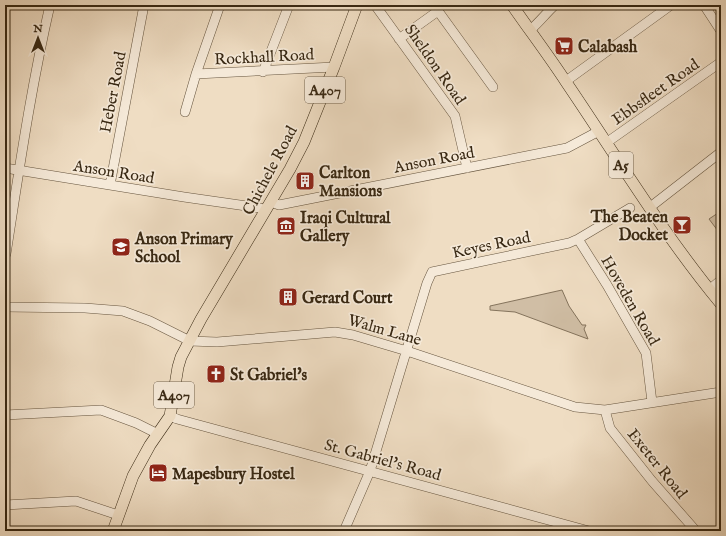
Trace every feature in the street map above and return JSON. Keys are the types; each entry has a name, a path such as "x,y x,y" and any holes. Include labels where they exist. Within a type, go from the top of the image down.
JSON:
{"main road":[{"name":"Chichele Road","path":"190,341 269,206 304,142 357,5"},
{"name":"A5","path":"512,5 566,81 649,208 721,304"},
{"name":"A407","path":"113,531 133,476 150,445 170,416 178,367 181,357 190,341"}],"street":[{"path":"6,254 40,51 50,5"},
{"name":"Heber Road","path":"110,185 144,5"},
{"path":"185,112 196,74 220,5"},
{"path":"263,72 289,5"},
{"name":"Sheldon Road","path":"375,5 455,116 467,168"},
{"path":"530,30 555,5"},
{"path":"566,81 671,5"},
{"path":"704,5 721,31"},
{"path":"399,39 438,11 493,87"},
{"name":"Ebbsfleet Road","path":"606,143 721,62"},
{"name":"Rockhall Road","path":"196,74 263,72 334,67"},
{"name":"Anson Road","path":"5,168 260,208 279,206 571,147 599,131"},
{"path":"649,208 721,152"},
{"name":"Keyes Road","path":"407,351 427,283 432,272 569,243 630,208"},
{"name":"Hoveden Road","path":"578,239 607,285 646,353 652,402"},
{"path":"709,290 721,280"},
{"path":"5,307 85,308 123,311 150,321 190,341"},
{"name":"Walm Lane","path":"190,341 217,342 335,332 353,334 575,407 605,410 721,392"},
{"path":"344,531 370,471 407,351"},
{"path":"5,415 101,410 136,423 158,434"},
{"name":"Exeter Road","path":"605,410 610,428 652,481 696,531"},
{"name":"St. Gabriel's Road","path":"170,416 589,531"},
{"path":"5,506 76,500 118,515"}],"shaded area":[{"path":"721,211 721,235 709,219"},
{"path":"562,290 569,306 582,325 586,325 584,329 588,339 515,312 490,310 490,306"}],"place":[{"name":"Calabash","path":"564,46"},
{"name":"Carlton Mansions","path":"305,181"},
{"name":"The Beaten Docket","path":"682,225"},
{"name":"Iraqi Cultural Gallery","path":"286,226"},
{"name":"Anson Primary School","path":"121,247"},
{"name":"Gerard Court","path":"288,297"},
{"name":"St Gabriel's","path":"216,374"},
{"name":"Mapesbury Hostel","path":"158,473"}]}
